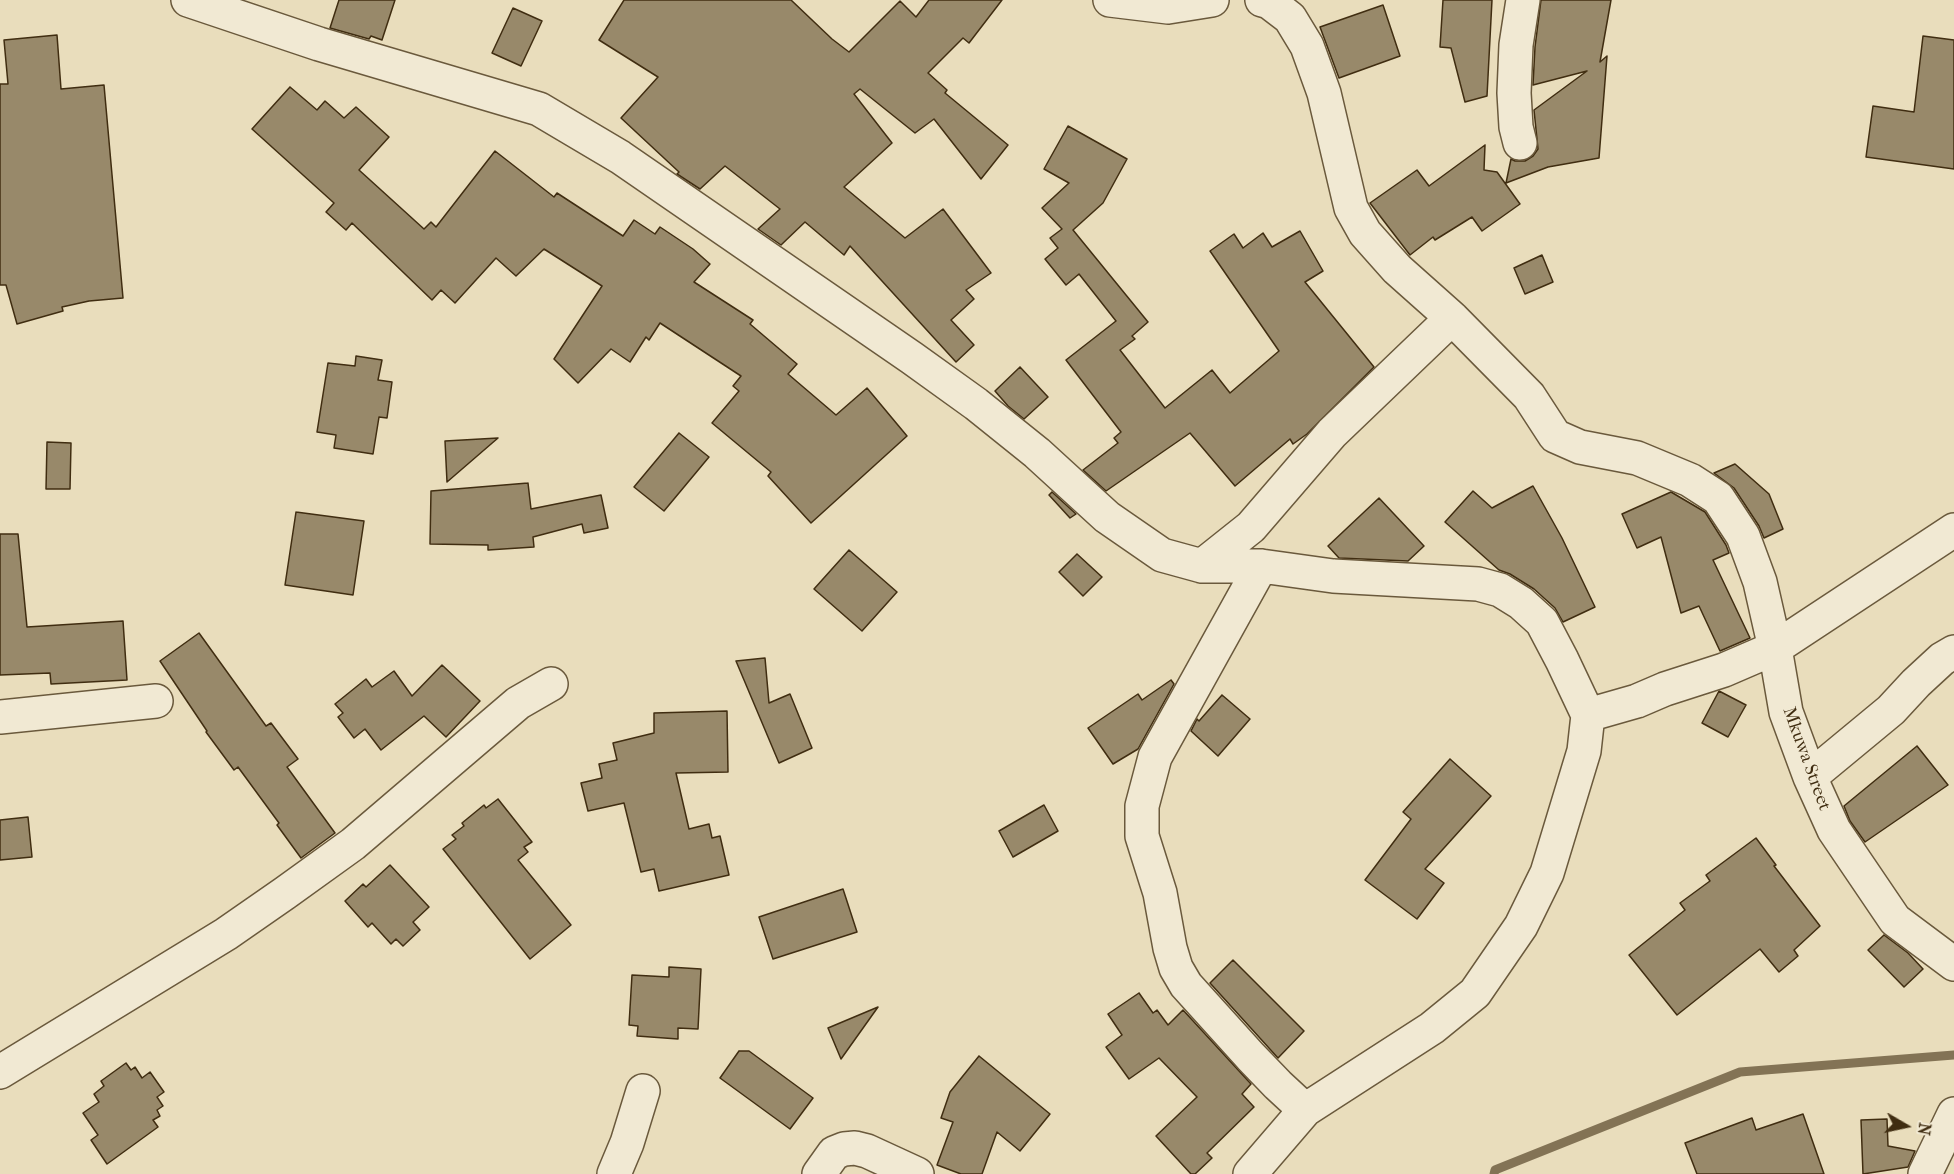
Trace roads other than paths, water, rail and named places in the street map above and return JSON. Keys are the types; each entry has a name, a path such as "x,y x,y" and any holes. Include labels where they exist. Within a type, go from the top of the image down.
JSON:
{"street":[{"path":"188,0 319,44 540,109 621,157 912,358 1037,453 1107,517 1162,555 1202,566 1261,566 1334,576 1478,584 1500,590 1521,603 1542,622 1588,715 1584,752 1546,873 1521,926 1475,993 1432,1028 1305,1110 1250,1174"},
{"path":"1110,0 1168,3 1212,0"},
{"name":"Mkuwa Street","path":"1262,0 1269,2 1290,18 1307,46 1324,93 1351,208 1365,233 1397,269 1452,318 1529,396 1555,436 1580,447 1637,458 1690,480 1718,498 1743,536 1760,582 1786,712 1810,777 1834,830 1895,920 1954,964"},
{"path":"1520,143 1516,127 1514,93 1516,45 1523,0"},
{"path":"1202,566 1251,527 1332,433 1452,318"},
{"path":"1588,715 1637,701 1665,689 1724,670 1775,648 1954,530"},
{"path":"1261,566 1155,758 1142,806 1142,836 1160,893 1170,948 1176,968 1186,985 1251,1057 1305,1110"},
{"path":"1810,777 1891,710 1942,659 1954,652"},
{"path":"0,1072 226,934 285,893 353,844 518,703 551,684"},
{"path":"0,717 156,701"},
{"path":"614,1174 644,1091"},
{"path":"1924,1174 1950,1136"},
{"path":"819,1174 834,1153 855,1148 867,1151 917,1174"}],"waterway":[{"path":"1494,1174 1495,1170 1740,1072 1954,1055"}]}
